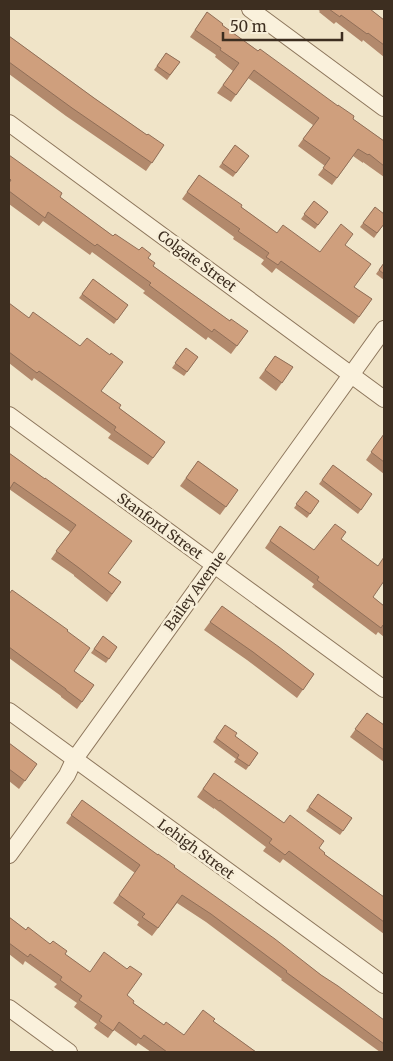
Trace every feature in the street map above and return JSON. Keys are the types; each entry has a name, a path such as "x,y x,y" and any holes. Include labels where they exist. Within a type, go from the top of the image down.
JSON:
{"street":[{"path":"250,9 384,108"},
{"name":"Colgate Street","path":"9,123 384,399"},
{"name":"Bailey Avenue","path":"9,855 67,774 74,760 384,329"},
{"name":"Stanford Street","path":"9,415 384,689"},
{"name":"Lehigh Street","path":"9,711 384,985"},
{"path":"9,1008 69,1052"}],"building":[{"path":"329,9 370,9 384,20 384,45 341,15 340,17"},
{"path":"207,12 258,51 260,49 354,116 353,119 384,141 384,166 369,154 358,149 337,178 323,168 330,158 303,139 319,118 254,70 236,95 223,85 239,63 195,30"},
{"path":"9,36 94,98 164,145 152,163 9,62"},
{"path":"166,53 180,62 170,75 157,66"},
{"path":"235,145 249,156 236,173 222,163"},
{"path":"9,155 62,193 60,197 113,236 115,234 139,250 142,247 151,254 148,258 155,263 153,266 230,321 231,319 248,331 237,346 214,329 212,332 149,285 151,283 97,244 95,246 48,212 45,218 9,191 11,180 9,178"},
{"path":"199,175 242,205 241,207 277,233 283,225 320,252 341,224 353,234 345,245 371,264 354,287 372,299 359,317 281,261 278,265 266,257 269,253 238,231 240,229 187,192"},
{"path":"314,201 328,212 318,225 304,214"},
{"path":"375,207 384,214 384,224 377,233 363,223"},
{"path":"384,263 384,274 379,270"},
{"path":"93,279 128,305 117,320 82,294"},
{"path":"9,303 29,318 33,312 80,346 87,338 123,362 101,391 121,405 119,408 165,442 153,458 114,430 116,427 39,371 37,373 9,352"},
{"path":"186,348 198,357 187,372 175,363"},
{"path":"275,356 293,367 282,383 265,370"},
{"path":"384,434 384,462 371,452"},
{"path":"9,453 132,541 108,573 121,582 112,594 56,551 76,525 14,482 9,490"},
{"path":"198,461 238,490 226,507 186,478"},
{"path":"333,465 372,494 361,510 322,480"},
{"path":"306,491 319,501 310,514 296,504"},
{"path":"335,524 346,532 341,539 378,566 384,557 384,581 373,597 384,606 384,626 381,628 317,580 319,577 270,541 280,526 314,550"},
{"path":"12,590 90,648 74,671 94,685 82,702 9,647 9,594"},
{"path":"222,606 314,674 303,690 210,622"},
{"path":"103,636 117,647 109,659 94,649"},
{"path":"367,713 384,725 384,750 355,729"},
{"path":"225,725 237,733 235,736 258,753 249,766 237,758 239,755 216,738"},
{"path":"9,743 37,764 25,781 9,769"},
{"path":"214,773 284,823 290,815 324,841 319,848 324,854 384,897 384,922 289,851 285,855 269,843 272,839 203,789"},
{"path":"318,794 352,818 343,831 309,807"},
{"path":"82,800 384,1020 384,1044 211,914 182,895 158,928 142,917 145,914 119,895 140,865 71,815"},
{"path":"9,917 26,930 28,927 50,944 53,941 67,951 65,954 90,972 104,952 127,969 130,966 142,974 127,995 134,1001 133,1003 164,1025 166,1022 184,1035 203,1010 215,1019 213,1021 256,1052 167,1052 144,1035 141,1039 119,1022 113,1031 99,1021 102,1016 79,1000 82,996 60,980 62,977 30,954 28,957 9,943"}]}
